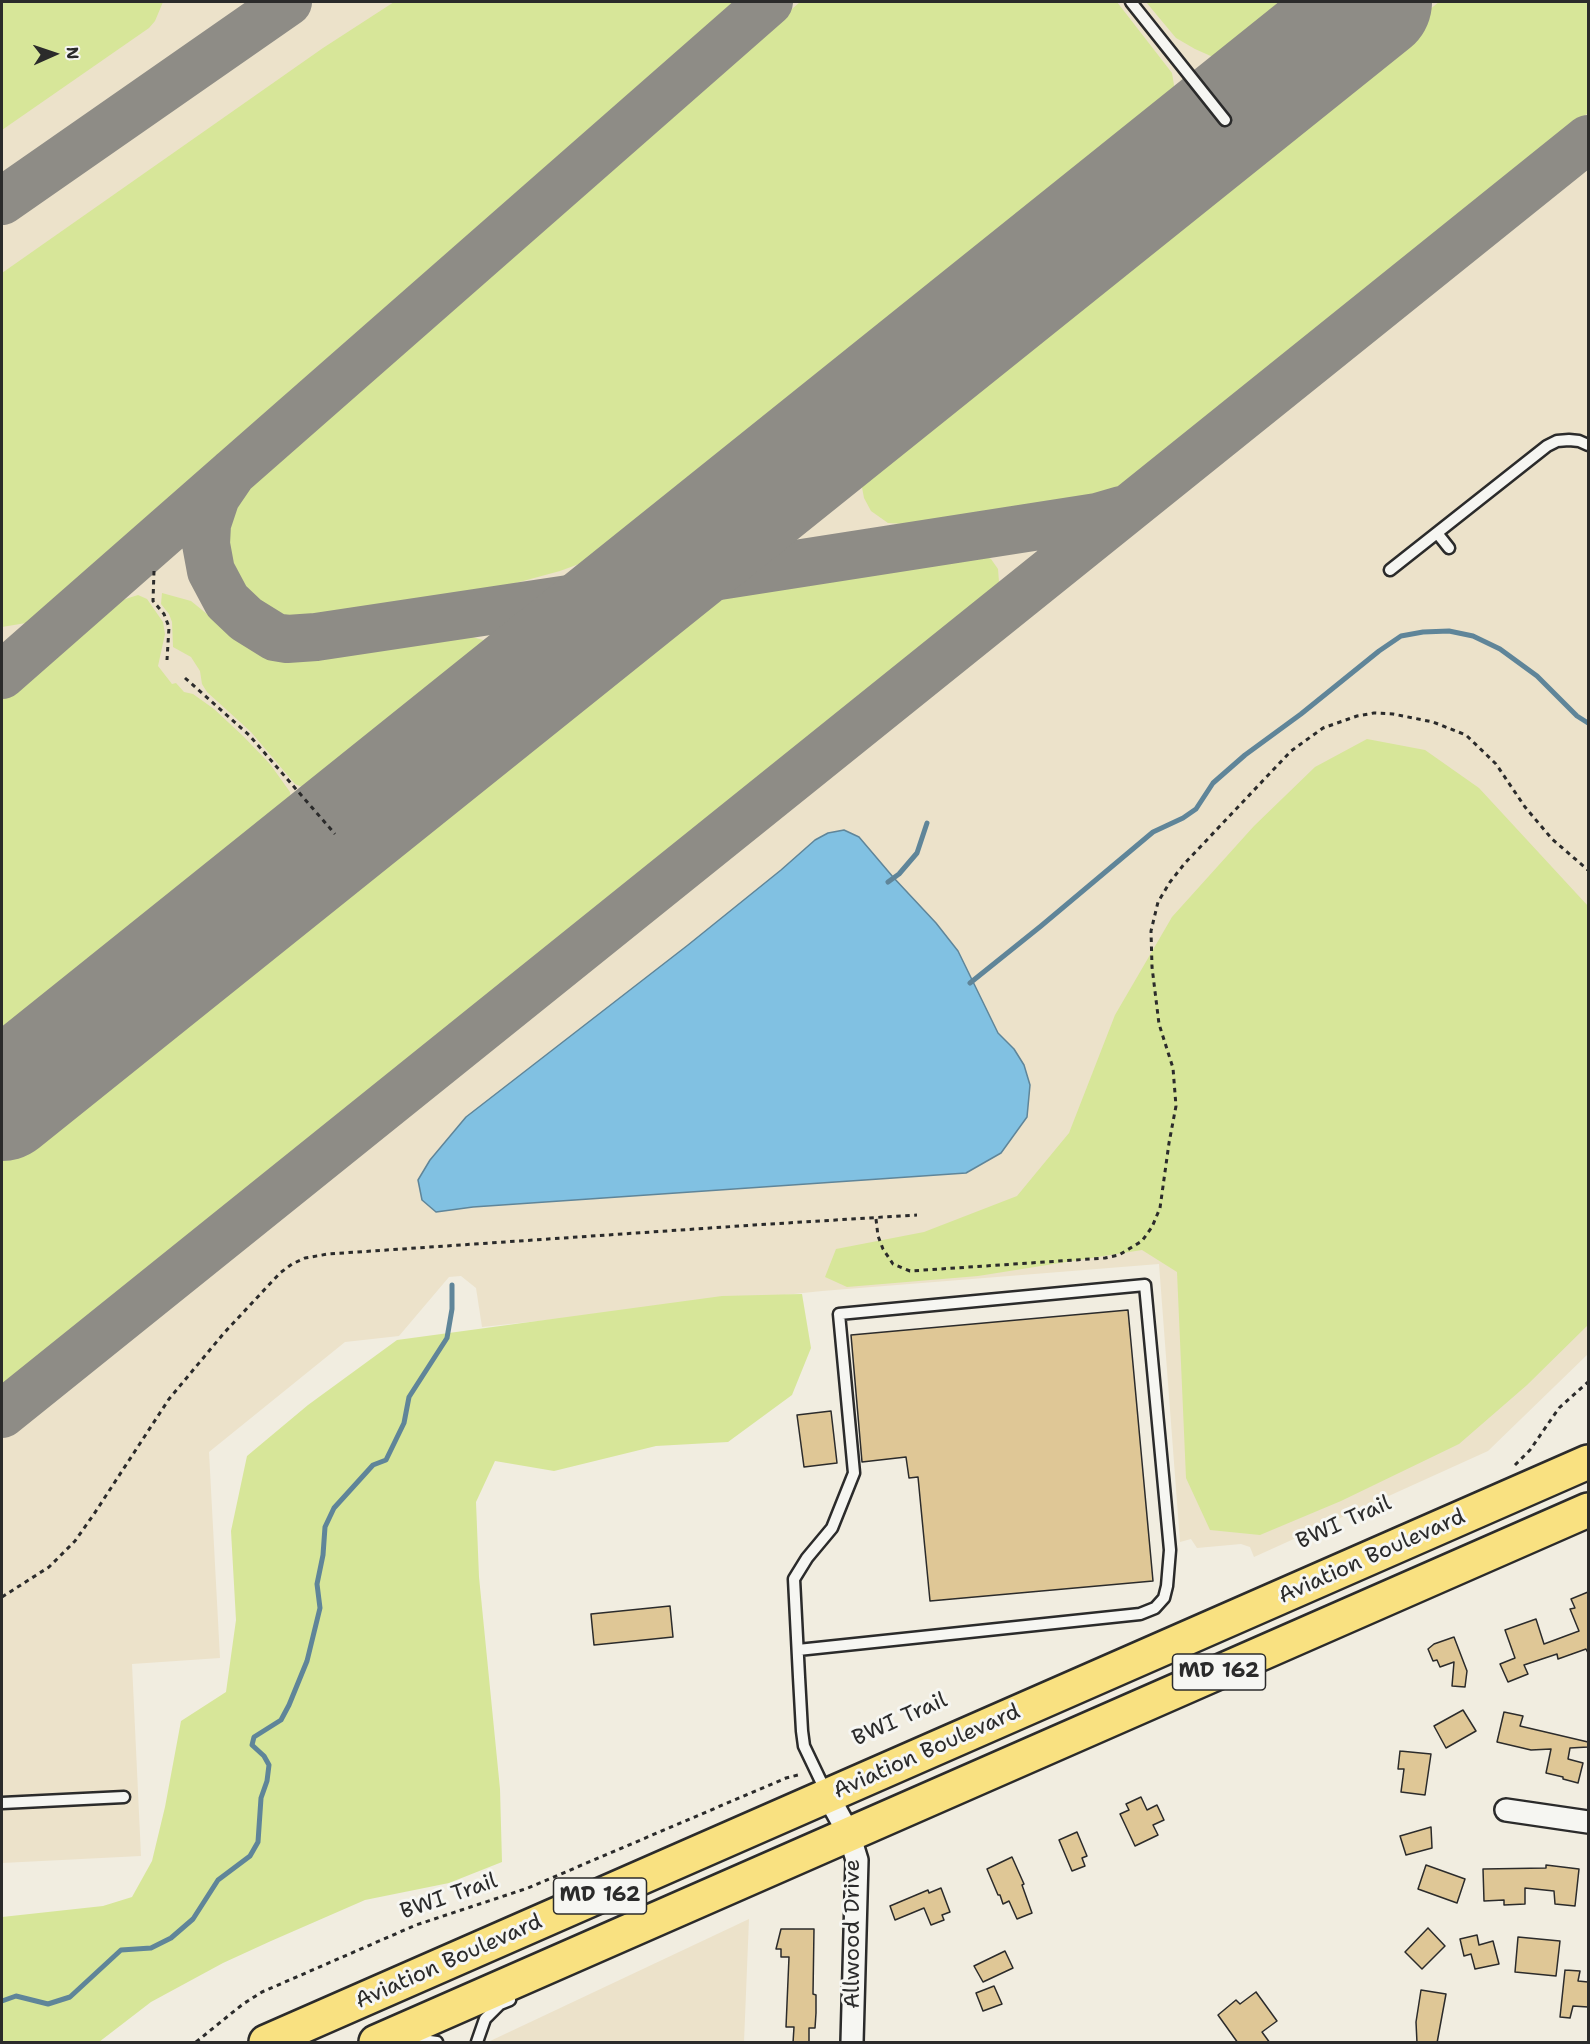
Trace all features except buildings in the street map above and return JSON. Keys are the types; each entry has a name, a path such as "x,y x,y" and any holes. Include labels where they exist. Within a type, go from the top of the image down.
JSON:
{"main road":[{"name":"Aviation Boulevard","path":"266,2043 821,1783 1588,1462"},
{"name":"Aviation Boulevard","path":"376,2043 1588,1510"}],"street":[{"name":"Allwood Drive","path":"821,1783 849,1834 857,1860 852,2043"},
{"path":"1506,1809 1588,1822"}],"lane":[{"path":"1131,2 1225,120"},
{"path":"1390,570 1546,446 1569,440 1588,445"},
{"path":"1437,533 1449,548"},
{"path":"798,1650 1140,1614 1155,1608 1164,1598 1170,1550 1145,1285 839,1314 855,1473 832,1528 807,1558 794,1579 798,1650 804,1746 821,1783"},
{"path":"2,1803 124,1797"},
{"path":"580,1964 625,1933"},
{"path":"477,2043 485,2019 500,2004 521,1995"},
{"path":"414,2043 422,2040 436,2043"}],"path":[{"path":"154,571 153,600 164,614 169,627 167,660"},
{"path":"185,678 249,735 334,834"},
{"path":"876,1219 878,1236 883,1249 893,1264 910,1271 1105,1258 1119,1255 1142,1240 1152,1227 1160,1208 1168,1143 1176,1106 1173,1068 1159,1024 1152,967 1151,931 1158,902 1185,863 1291,751 1323,728 1356,716 1393,714 1433,722 1466,735 1496,764 1525,807 1552,839 1588,870"},
{"path":"2,1597 49,1567 75,1541 169,1399 280,1273 305,1258 328,1254 754,1224 917,1215"},
{"path":"1506,1470 1515,1465 1530,1450 1559,1408 1588,1382"},
{"name":"BWI Trail","path":"196,2043 243,2004 262,1992 416,1925 528,1888 786,1778 821,1783"}],"shaded area":[{"path":"2,2 1588,2 1588,1354 1488,1451 1254,1557 1250,1547 1241,1544 1197,1548 1191,1539 1180,1542 1159,1264 822,1291 482,1327 476,1288 461,1276 449,1277 399,1336 345,1342 209,1452 220,1658 132,1664 141,1856 2,1863"},
{"path":"749,1919 744,2042 488,2042"}],"green space":[{"path":"2,2 163,2 155,21 149,28 2,130"},
{"path":"394,2 739,2 42,615 26,623 2,627 2,273 323,48"},
{"path":"800,2 1117,2 1172,73 1178,109 668,513 590,560 560,571 501,587 323,616 304,618 271,613 249,597 233,576 225,539 230,514 237,500 250,484"},
{"path":"1146,2 1310,2 1231,65 1176,38"},
{"path":"1439,2 1588,2 1588,113 1126,486 1099,495 904,524 888,523 871,511 864,498 861,482 864,468 871,455"},
{"path":"968,556 985,556 991,559 998,569 999,582 987,597 2,1390 2,1155 689,605 711,596"},
{"path":"162,593 191,601 239,640 254,648 279,656 311,657 438,637 469,636 483,640 487,648 487,658 481,669 324,794 319,794 295,784 251,732 207,692 202,684 200,671 191,657 173,647 172,622 161,604"},
{"path":"138,595 147,599 163,622 165,634 158,666 172,684 176,683 184,692 193,694 214,709 270,764 290,792 292,816 2,1050 2,699 116,602"},
{"path":"1367,739 1425,750 1479,788 1588,906 1588,1325 1527,1385 1459,1444 1341,1501 1260,1535 1210,1530 1186,1478 1177,1272 1142,1250 978,1276 847,1287 825,1277 836,1249 924,1232 1017,1196 1069,1133 1115,1015 1172,917 1254,826 1315,767"},
{"path":"802,1294 811,1348 792,1395 728,1442 656,1446 554,1471 495,1461 476,1502 479,1577 500,1789 502,1862 449,1883 365,1900 271,1941 223,1963 151,2002 99,2042 2,2042 2,1917 103,1906 132,1897 152,1861 181,1721 226,1692 236,1620 231,1531 247,1456 308,1405 397,1340 722,1296"}],"water":[{"path":"844,830 859,837 958,951 998,1033 1014,1049 1024,1065 1030,1085 1027,1117 1001,1153 966,1173 473,1207 436,1212 422,1200 418,1180 430,1160 466,1117 688,945 815,840 828,833"}],"waterway":[{"path":"970,983 1153,832 1183,818 1196,809 1213,783 1245,755 1401,636 1449,631 1473,636 1500,649 1537,676 1577,716 1588,723"},
{"path":"888,882 899,874 917,853 927,823"},
{"path":"2,2001 16,1996 48,2004 70,1997 121,1950 151,1948 171,1938 193,1919 218,1880 250,1856 258,1842 261,1798 267,1781 269,1765 264,1756 252,1745 254,1737 281,1720 307,1661 320,1608 317,1584 323,1555 325,1527 334,1508 373,1465 386,1460 404,1423 409,1397 447,1338 452,1309 452,1285"}],"taxiway":[{"path":"2,201 288,2"},
{"path":"2,675 769,2"},
{"path":"2,1414 1588,139"},
{"path":"233,472 216,497 207,524 206,544 211,571 227,601 246,619 275,637 287,639 316,637 642,588 1097,517 1121,510"}],"runway":[{"path":"2,1102 1373,2"}]}
